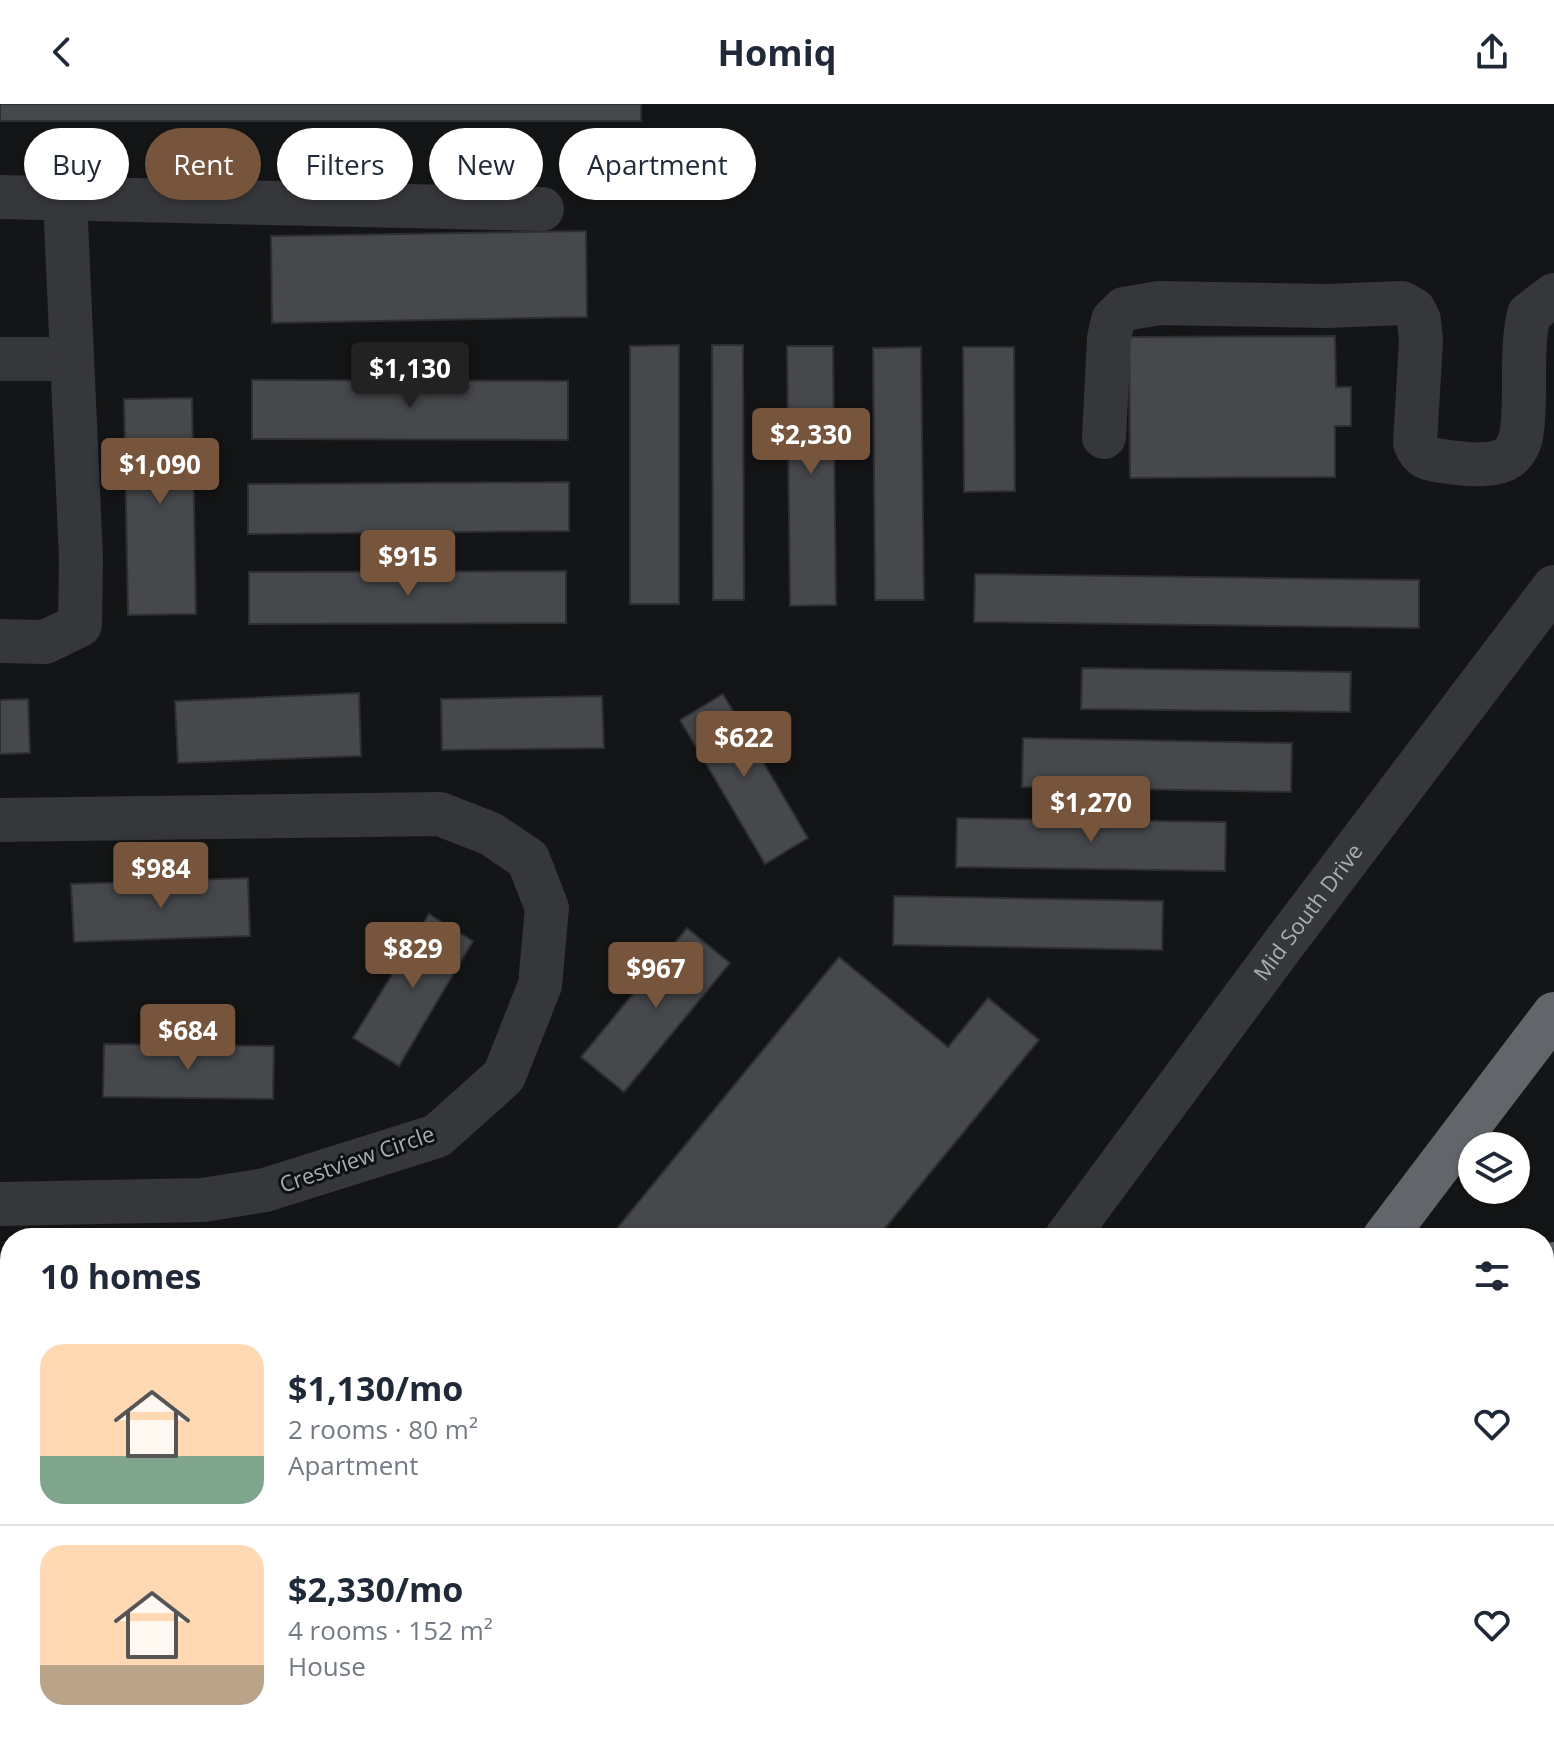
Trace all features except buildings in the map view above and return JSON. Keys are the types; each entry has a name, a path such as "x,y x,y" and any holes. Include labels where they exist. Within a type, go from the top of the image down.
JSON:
{"highway":[{"path":"1392,1228 1554,1014"}],"street":[{"path":"0,197 24,198"},
{"path":"0,641 45,642 80,625 81,559 65,200"},
{"path":"113,200 542,209"},
{"path":"1104,437 1109,338 1113,320 1124,309 1159,303 1327,306 1402,303 1414,310 1419,320 1421,341 1415,443 1419,454 1443,461 1494,463 1508,458 1518,447 1522,430 1525,333 1529,314 1550,295 1554,295"},
{"path":"0,359 72,359"},
{"name":"Mid South Drive","path":"1073,1228 1554,587"},
{"name":"Crestview Circle","path":"0,820 440,814 491,834 528,859 547,908 540,985 504,1076 437,1136 265,1190 203,1200 0,1204"}]}
